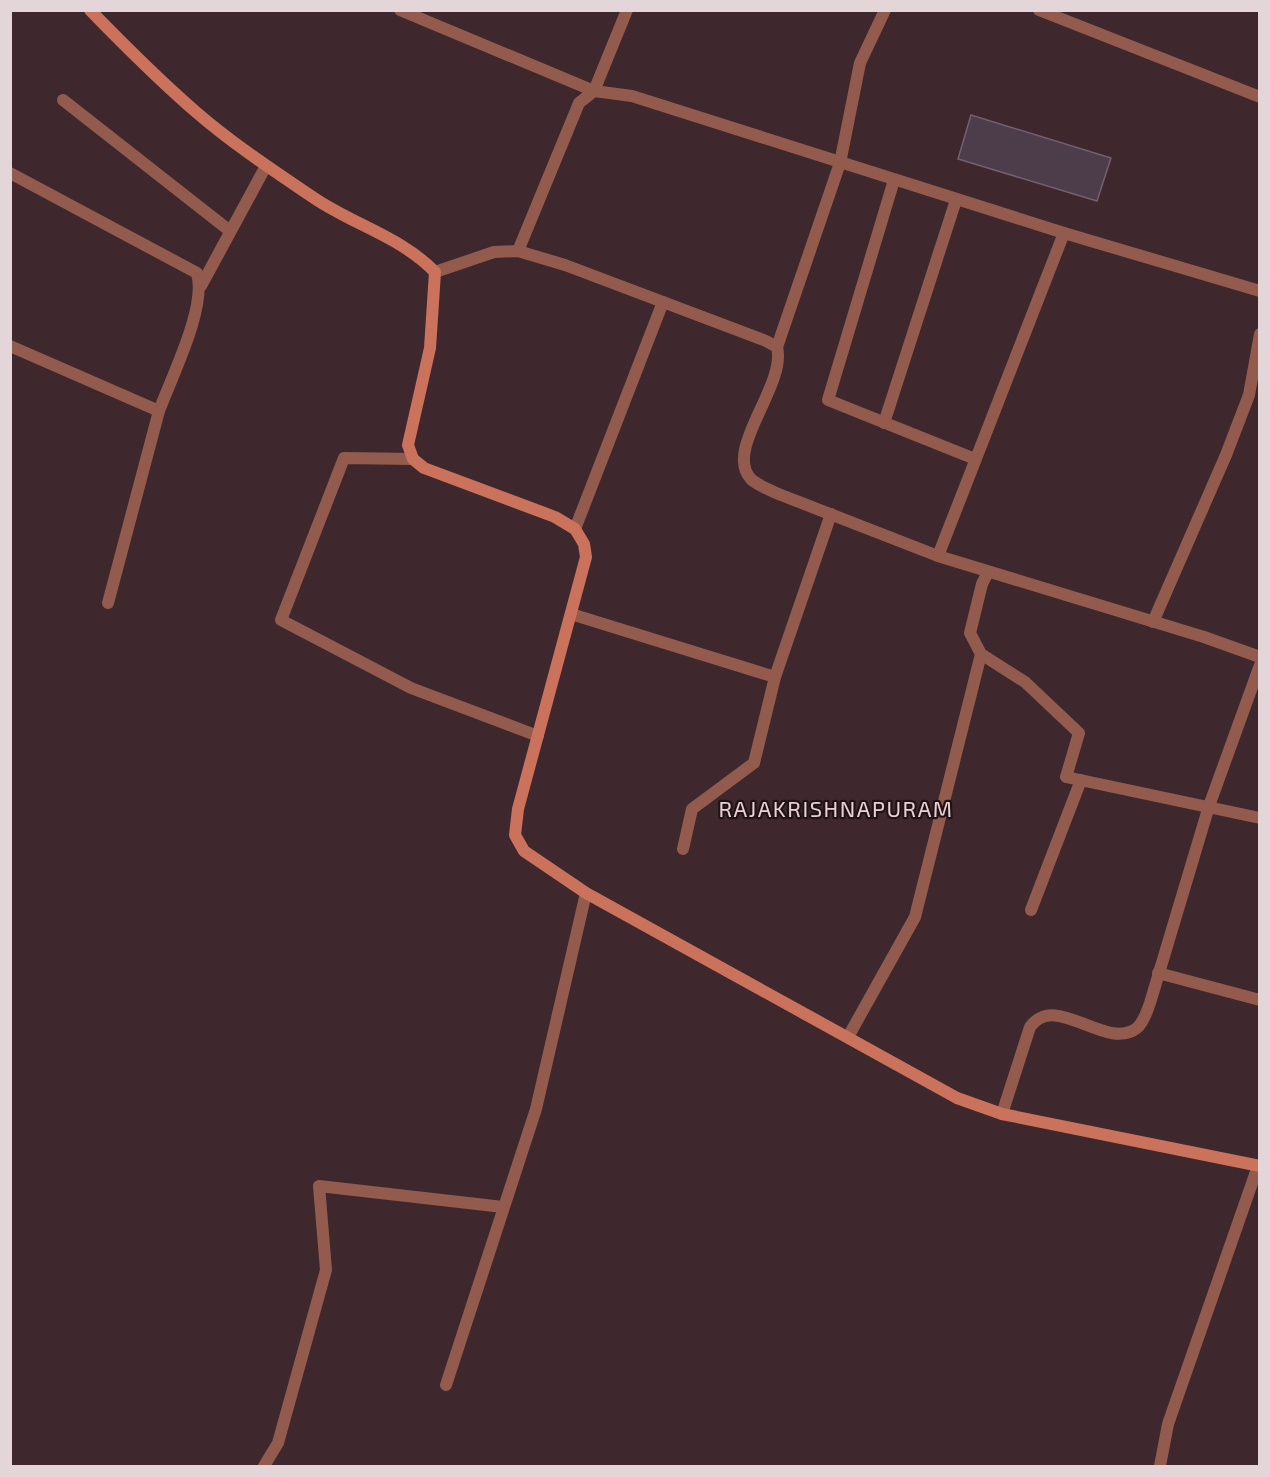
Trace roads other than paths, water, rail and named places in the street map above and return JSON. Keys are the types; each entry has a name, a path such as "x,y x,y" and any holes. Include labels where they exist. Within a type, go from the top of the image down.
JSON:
{"street":[{"path":"90,10 196,112 266,166 336,213 389,237 420,257 435,272 430,348 408,445 413,459 424,468 443,477 555,517 574,530 584,544 586,557 518,809 515,835 524,851 586,892 957,1098 1002,1114 1259,1166 1168,1424 1160,1467"},
{"path":"400,10 594,91 632,96 956,200 1260,291"},
{"path":"518,251 579,103 594,91 627,10"},
{"path":"885,10 860,63 840,163 777,347 778,369 746,444 743,459 745,470 752,480 776,493 938,556 1260,657"},
{"path":"1039,10 1260,97"},
{"path":"63,100 230,231"},
{"path":"108,603 159,411 198,306 201,286 266,166"},
{"path":"10,173 183,263 197,273 201,286"},
{"path":"894,180 828,400 975,459"},
{"path":"884,423 956,200"},
{"path":"938,556 1064,233"},
{"path":"435,272 494,252 518,251 565,265 777,347"},
{"path":"574,530 663,302"},
{"path":"1153,622 1226,455 1249,395 1260,334"},
{"path":"10,346 159,411"},
{"path":"413,459 344,458 281,620 411,688 538,736"},
{"path":"683,849 692,809 754,763 775,677 831,514"},
{"path":"988,572 982,584 970,633 981,654 1025,682 1079,733 1066,777 1260,818"},
{"path":"571,614 775,677"},
{"path":"848,1037 915,917 981,654"},
{"path":"1002,1114 1030,1028 1041,1016 1075,1020 1107,1032 1136,1029 1142,1022 1150,1003 1209,806 1260,665"},
{"path":"1031,910 1081,780"},
{"path":"446,1385 536,1108 586,892"},
{"path":"1158,973 1260,1000"},
{"path":"264,1467 278,1443 326,1270 319,1186 503,1207"}],"district":[{"name":"RAJAKRISHNAPURAM","path":"836,808"}]}
